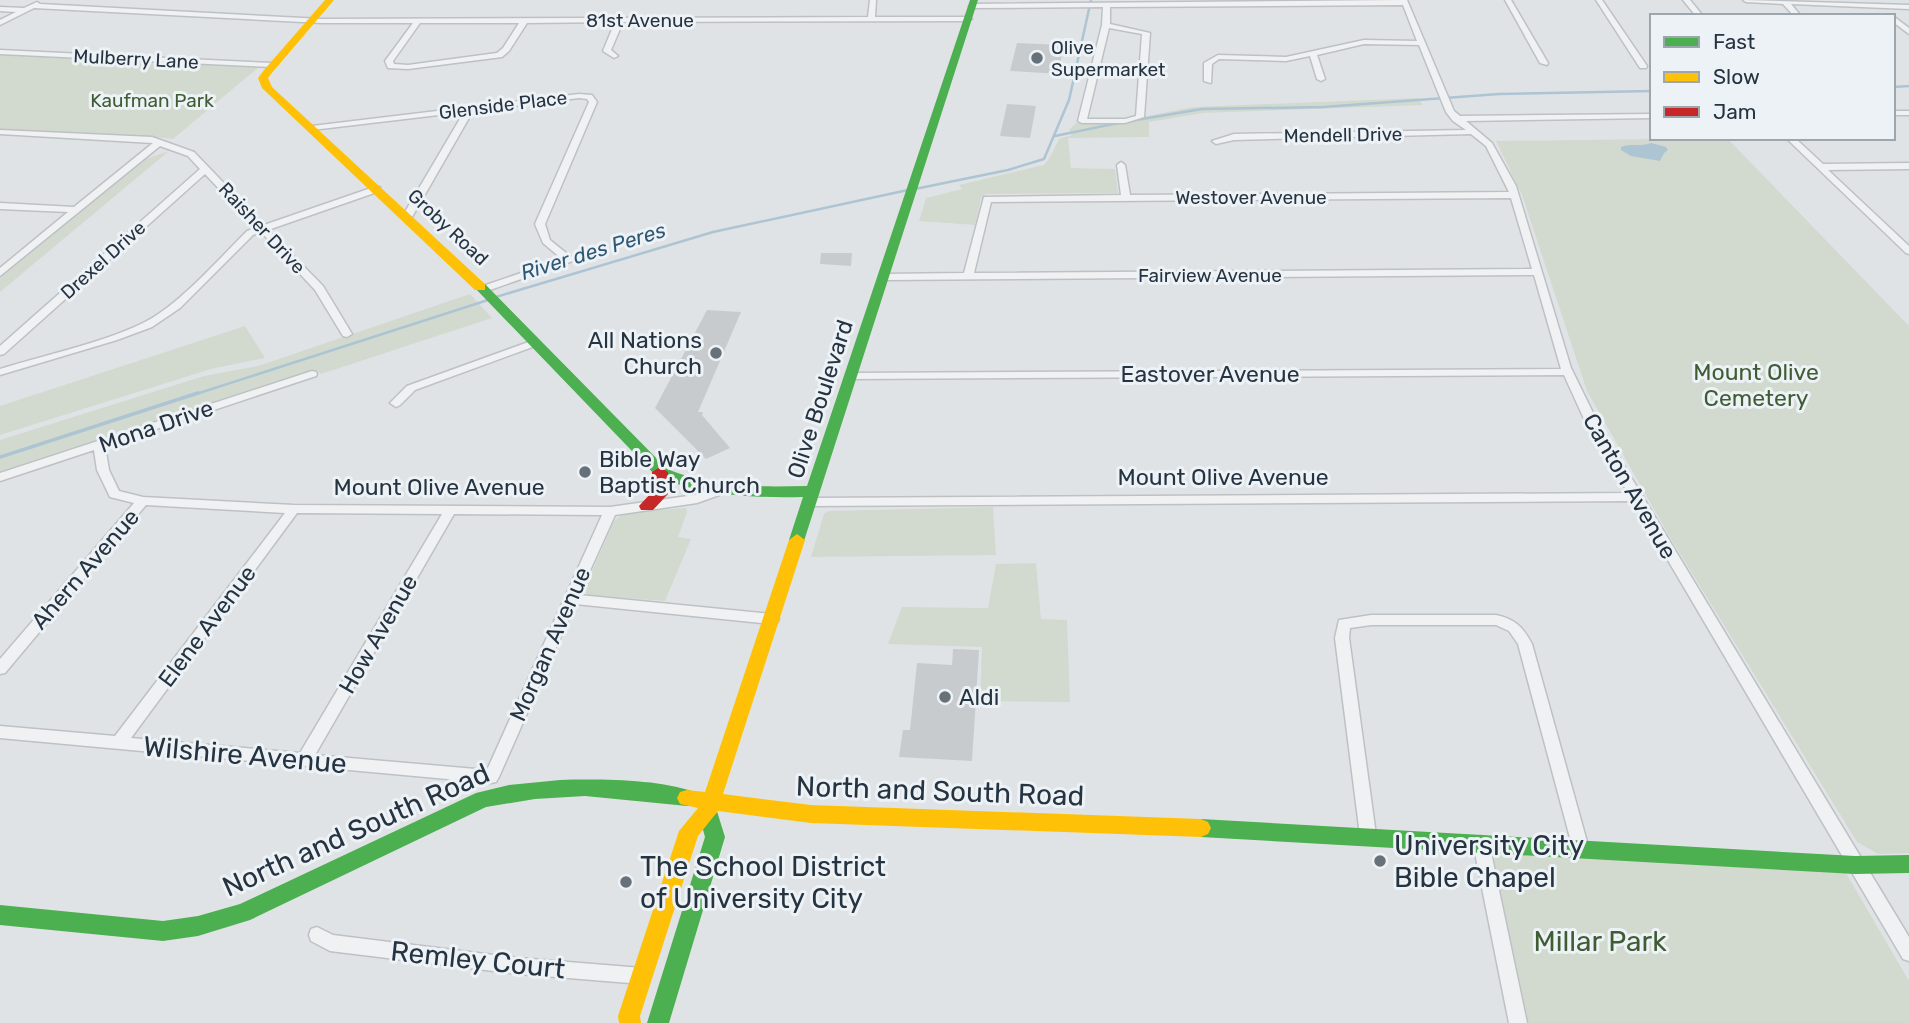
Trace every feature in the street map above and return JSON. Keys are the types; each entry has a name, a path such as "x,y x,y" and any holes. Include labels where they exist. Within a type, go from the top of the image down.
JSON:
{"street":[{"path":"0,23 44,0"},
{"path":"272,65 330,0"},
{"path":"871,19 873,0"},
{"path":"1508,0 1544,63"},
{"path":"1599,0 1643,66"},
{"path":"1686,0 1698,14"},
{"path":"1746,0 1909,7"},
{"name":"81st Avenue","path":"0,9 312,20 524,21 871,19 972,8 1404,1"},
{"name":"Canton Avenue","path":"1404,1 1441,93 1455,119 1489,145 1515,195 1568,373 1591,421 1909,953"},
{"path":"1784,1 1796,14"},
{"path":"1104,5 1106,25 1082,121 1125,121 1140,117 1146,33 1106,25"},
{"path":"1878,6 1888,14"},
{"name":"Olive Boulevard","path":"630,1023 629,1016 689,831 710,806 972,8"},
{"path":"614,57 607,51 620,20"},
{"path":"1895,20 1909,32"},
{"path":"418,21 389,61 391,66 420,66 499,55 524,21"},
{"path":"1208,81 1209,58 1272,60 1364,42 1421,43"},
{"name":"Mulberry Lane","path":"0,51 272,65"},
{"path":"1313,54 1321,79"},
{"name":"Groby Road","path":"272,65 263,78 263,83 485,291 660,472 677,482 718,491"},
{"name":"Glenside Place","path":"313,128 594,96 540,224 546,241 569,260"},
{"path":"407,217 470,109"},
{"path":"1455,119 1650,116"},
{"name":"Raisher Drive","path":"0,132 159,142 191,154 319,288 346,334"},
{"name":"Mendell Drive","path":"1216,141 1234,137 1471,132"},
{"path":"1792,140 1909,251"},
{"path":"0,273 159,142"},
{"path":"1121,165 1126,197"},
{"path":"1821,167 1909,166"},
{"name":"Drexel Drive","path":"0,352 206,168"},
{"path":"0,372 148,325 176,306 250,233 377,189"},
{"name":"Westover Avenue","path":"987,199 1515,195"},
{"path":"968,276 987,199"},
{"path":"0,205 76,210"},
{"path":"485,291 585,255"},
{"name":"Fairview Avenue","path":"884,276 1537,272"},
{"path":"396,403 411,388 534,343"},
{"name":"Eastover Avenue","path":"852,376 1568,373"},
{"name":"Mona Drive","path":"0,477 312,374"},
{"name":"Mount Olive Avenue","path":"99,445 103,470 114,494 143,501 294,509 610,511 697,499 718,491 812,497 1635,497"},
{"path":"647,506 660,494 660,472"},
{"name":"Ahern Avenue","path":"0,668 143,501"},
{"name":"Elene Avenue","path":"120,743 294,509"},
{"name":"How Avenue","path":"304,760 452,509"},
{"name":"Morgan Avenue","path":"491,777 610,511"},
{"path":"570,599 772,620"},
{"path":"1368,835 1342,638 1343,624 1371,621 1496,620 1511,623 1525,644 1581,849"},
{"name":"Wilshire Avenue","path":"0,732 491,777"},
{"name":"North and South Road","path":"0,915 163,931 198,926 243,913 452,812 510,790 566,784 710,806 806,814 981,818 1368,835 1855,865 1909,864"},
{"name":"Olive Boulevard","path":"658,1023 715,837 710,806"},
{"path":"1481,843 1518,1023"},
{"name":"Remley Court","path":"317,935 330,943 519,966 642,976"}],"green space":[{"name":"Kaufman Park","path":"0,54 259,67 173,139 0,130"},
{"path":"1418,98 1423,105 1203,113 1149,122 1149,137 1068,138 1071,168 1115,169 1118,193 986,194 981,198 975,225 919,221 926,198 962,189 959,185 1044,165 1059,139 1072,135 1069,130 1076,123 1107,124 1193,107"},
{"name":"Mount Olive Cemetery","path":"1729,140 1909,326 1909,853 1878,854 1857,842 1668,534 1587,391 1522,195 1496,141"},
{"path":"169,151 0,292 0,278 142,160"},
{"path":"470,294 492,318 321,374 315,370 0,473 0,440 204,376 258,366"},
{"path":"245,326 265,358 211,369 0,435 0,406"},
{"path":"993,507 996,555 811,557 824,514 828,511"},
{"path":"686,508 678,537 691,539 665,601 589,595 583,592 614,521 626,512"},
{"path":"1036,563 1041,619 1067,620 1070,702 980,701 982,647 888,644 902,607 988,608 996,564"},
{"name":"Millar Park","path":"1492,852 1846,873 1909,981 1909,1023 1528,1023"}],"water":[{"path":"1651,143 1668,150 1660,161 1631,156 1621,150 1621,147 1625,146"}],"building":[{"name":"Olive Supermarket","path":"1017,43 1063,45 1059,74 1010,71"},
{"path":"1007,104 1036,106 1030,138 1000,136"},
{"path":"821,253 852,253 851,266 820,264"},
{"path":"707,310 741,312 698,412 703,412 702,415 730,448 706,459 655,408"},
{"name":"Aldi","path":"953,649 979,650 972,761 899,757 903,730 910,730 917,663 952,665"}],"waterway":[{"name":"River des Peres","path":"915,189 1008,170 1044,159 1069,100 1091,0"},
{"path":"1895,87 1909,86"},
{"path":"1130,121 1202,109 1323,107 1499,94 1650,91"},
{"path":"1055,136 1123,122"},
{"name":"River des Peres","path":"496,297 713,232 908,190"},
{"name":"River des Peres","path":"193,395 488,300"},
{"name":"River des Peres","path":"0,457 198,393"}],"traffic: fast":[{"path":"797,540 974,0"},
{"path":"480,287 662,473 699,486 718,489 756,492 814,491"},
{"path":"0,915 163,931 198,926 243,913 483,799 560,788 610,789 687,798"},
{"path":"658,1023 715,837 708,811"},
{"path":"1201,828 1855,865 1909,864"}],"traffic: slow":[{"path":"330,0 267,72 263,78 267,88 480,287"},
{"path":"630,1023 629,1016 689,831 708,811 797,540"},
{"path":"687,798 811,814 1201,828"}],"traffic: jam":[{"path":"647,506 660,494 660,472"}],"place":[{"name":"Olive Supermarket","path":"1037,58"},
{"name":"All Nations Church","path":"716,353"},
{"name":"Bible Way Baptist Church","path":"585,472"},
{"name":"Aldi","path":"945,697"},
{"name":"University City Bible Chapel","path":"1380,861"},
{"name":"The School District of University City","path":"626,882"}]}
